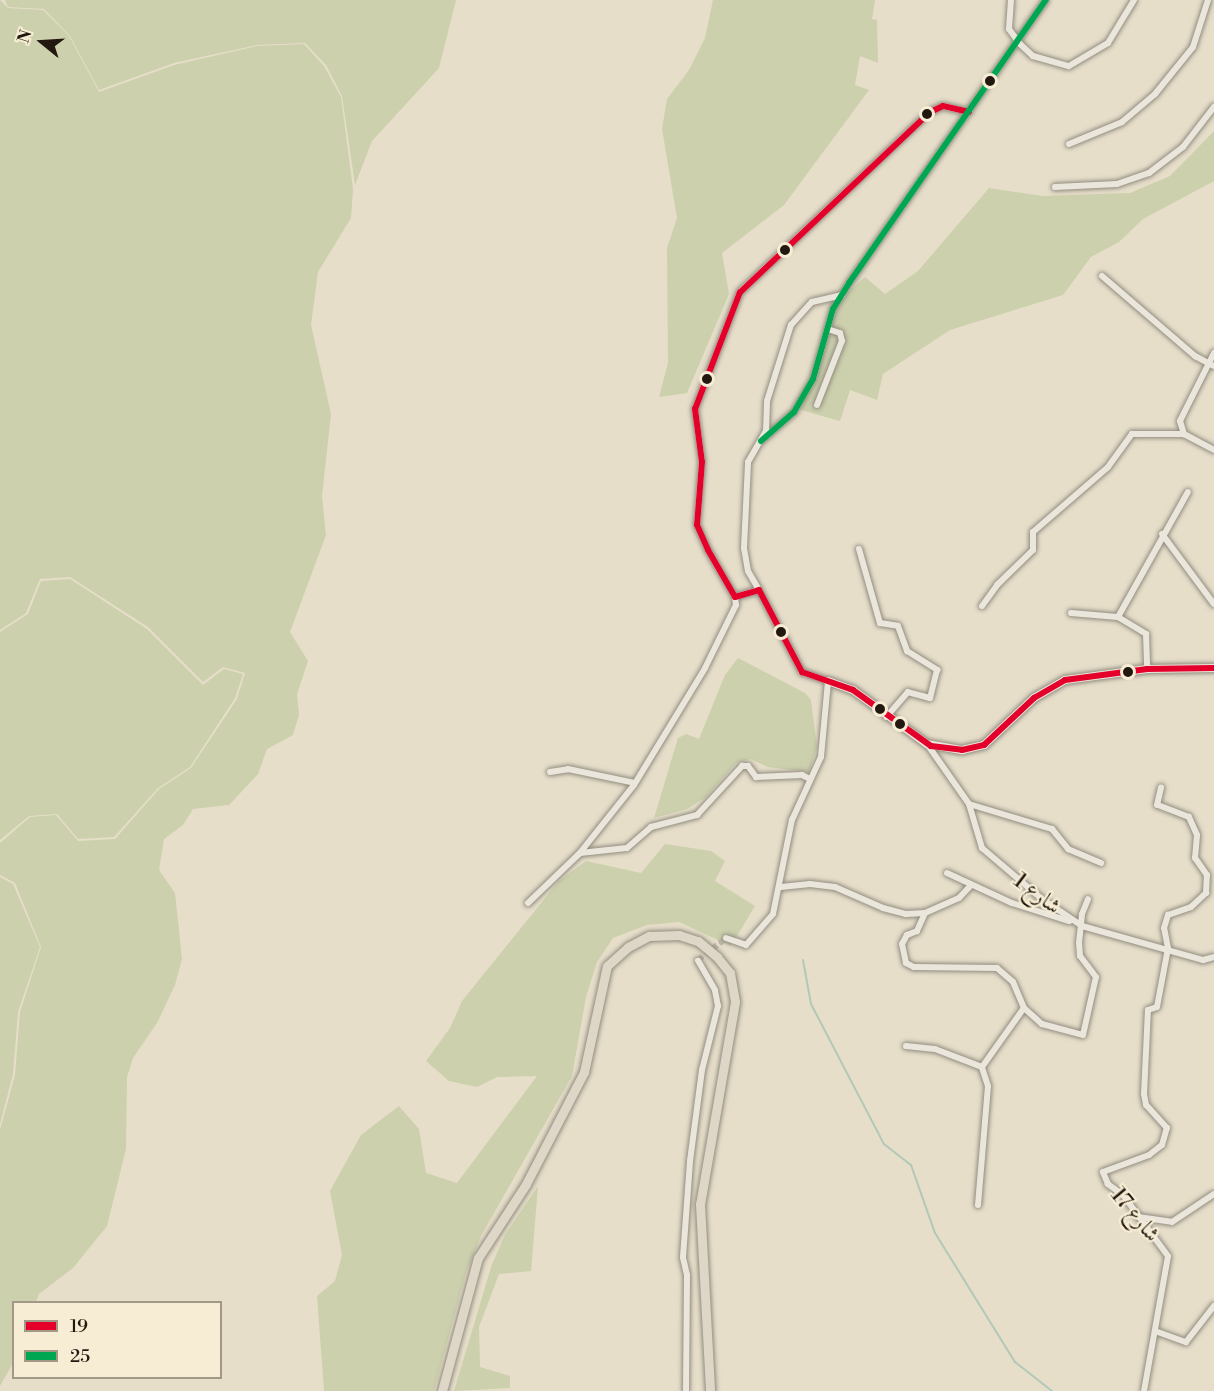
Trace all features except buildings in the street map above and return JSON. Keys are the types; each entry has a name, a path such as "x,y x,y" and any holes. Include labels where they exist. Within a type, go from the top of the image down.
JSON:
{"main road":[{"path":"442,1391 477,1258 526,1184 584,1072 607,966 627,947 649,936 679,935 698,941 717,957 730,973 735,1002 700,1204 710,1391"}],"street":[{"path":"1011,0 1009,29 1019,43 1033,56 1070,66 1108,43 1134,0"},
{"path":"761,441 794,412 821,361 828,329 842,295 1019,43 1046,0"},
{"path":"1070,144 1122,122 1155,94 1193,47 1208,0"},
{"path":"528,903 579,854 636,783 705,668 735,605 735,597 697,525 702,462 695,409 740,292 930,112 943,106 969,112"},
{"path":"1055,186 1117,184 1149,173 1183,147 1214,107"},
{"path":"1102,276 1187,350 1211,365"},
{"path":"842,295 812,302 791,325 767,401 766,431 748,462 744,548 748,571 802,672 853,690 886,717 927,744 962,750 984,745 1034,698 1065,680 1147,669 1212,667"},
{"path":"817,405 843,342 840,333 828,329"},
{"path":"1184,434 1182,414 1211,365 1214,353"},
{"path":"982,606 997,585 1033,550 1033,532 1108,467 1132,434 1184,434 1214,450"},
{"path":"1118,617 1162,534 1188,492"},
{"path":"1162,534 1214,604"},
{"path":"859,549 880,623 898,626 907,651 937,670 930,698 908,692 886,717"},
{"path":"735,597 759,590"},
{"path":"1071,613 1118,617 1146,634 1147,669"},
{"path":"726,938 746,945 773,914 781,887 783,854 792,820 821,757 828,681"},
{"name":"شارع 1","path":"927,744 969,804 982,848 1007,872 1080,925 1203,960 1214,957"},
{"path":"579,854 627,848 651,827 697,815 742,766 748,766 756,777 802,775 810,779"},
{"path":"550,771 568,769 636,783"},
{"path":"1161,787 1157,805 1189,817 1197,835 1195,858 1210,875 1206,893 1191,907 1168,915 1164,928 1167,948"},
{"path":"969,804 1052,829 1068,849 1101,863"},
{"path":"947,873 1012,903 1080,925"},
{"path":"781,887 810,884 835,887 883,908 925,913 958,898 971,885"},
{"path":"925,913 917,931 907,935 902,944 906,963 914,967 998,968 1013,982 1024,1008 1042,1024 1083,1035 1096,977 1080,956 1080,925 1088,899"},
{"name":"شارع 17","path":"1144,1391 1168,1256 1123,1195 1108,1184 1104,1172 1149,1155 1162,1145 1167,1128 1146,1105 1144,1094 1148,1010 1157,1006 1167,948"},
{"path":"686,1391 687,1275 683,1257 690,1161 702,1070 718,1006 715,990 698,960"},
{"path":"982,1067 1024,1008"},
{"path":"906,1046 935,1049 982,1067"},
{"path":"978,1205 988,1086 982,1067"},
{"path":"1138,1216 1172,1222 1214,1194"},
{"path":"1155,1331 1186,1342 1214,1306"}],"green space":[{"path":"0,0 8,8 43,10 69,36 99,92 174,65 257,46 304,44 324,66 341,97 353,189 351,218 318,272 311,325 331,414 322,496 326,535 290,632 308,661 297,694 299,715 293,735 267,749 258,774 229,805 193,809 183,825 164,839 159,870 175,893 182,959 175,985 157,1023 133,1058 127,1077 126,1149 107,1226 73,1268 39,1294 36,1301 12,1301 12,1365 0,1386 0,1130 15,1075 20,1012 41,947 15,883 0,875 0,843 30,817 56,815 78,841 115,839 159,789 191,768 237,699 245,673 223,667 203,682 148,627 70,577 40,579 26,613 0,630"},
{"path":"5,0 456,0 439,68 372,141 355,185 342,96 326,65 305,43 257,45 174,63 99,90 70,36 44,9 8,7"},
{"path":"713,0 875,0 872,19 877,20 878,63 860,56 855,85 869,90 784,205 722,253 729,294 687,393 659,397 668,363 667,248 677,218 662,129 667,99 689,70 705,38"},
{"path":"1214,131 1214,181 1143,219 1119,242 1091,257 1063,295 950,330 883,374 877,400 850,390 840,421 801,410 832,307 865,277 885,294 918,271 989,188 1042,196 1130,193 1170,176"},
{"path":"70,579 147,629 203,685 224,669 243,674 235,698 190,767 158,788 114,837 78,839 57,814 29,816 0,840 0,632 28,614 41,581"},
{"path":"738,658 805,693 811,700 817,747 809,772 768,767 750,759 736,763 706,797 687,809 654,818 678,738 686,734 699,739 725,675"},
{"path":"665,844 711,851 725,861 715,881 755,906 731,946 679,922 647,925 613,938 597,962 586,997 572,1076 481,1236 466,1273 434,1391 324,1391 317,1296 335,1281 342,1255 330,1191 361,1135 399,1106 419,1129 426,1173 457,1183 537,1076 497,1077 477,1087 449,1081 426,1061 450,1028 462,1001 559,881 586,861 641,873"},
{"path":"0,877 13,884 40,947 18,1012 13,1074 0,1124"},
{"path":"538,1186 531,1271 499,1274 479,1327 480,1367 510,1376 510,1388 454,1391 492,1264 505,1235"}],"waterway":[{"path":"803,960 811,1004 884,1144 911,1165 935,1233 1015,1362 1052,1391"}],"tunnel":[{"path":"698,960 726,938"}],"transit line":[{"name":"25","path":"761,441 794,412 813,379 833,309 1046,0"},
{"name":"19","path":"969,112 943,106 930,112 740,292 695,409 702,462 697,525 708,550 735,597 759,590 802,672 853,690 931,746 962,750 984,745 1034,698 1065,680 1147,669 1214,668"}]}
